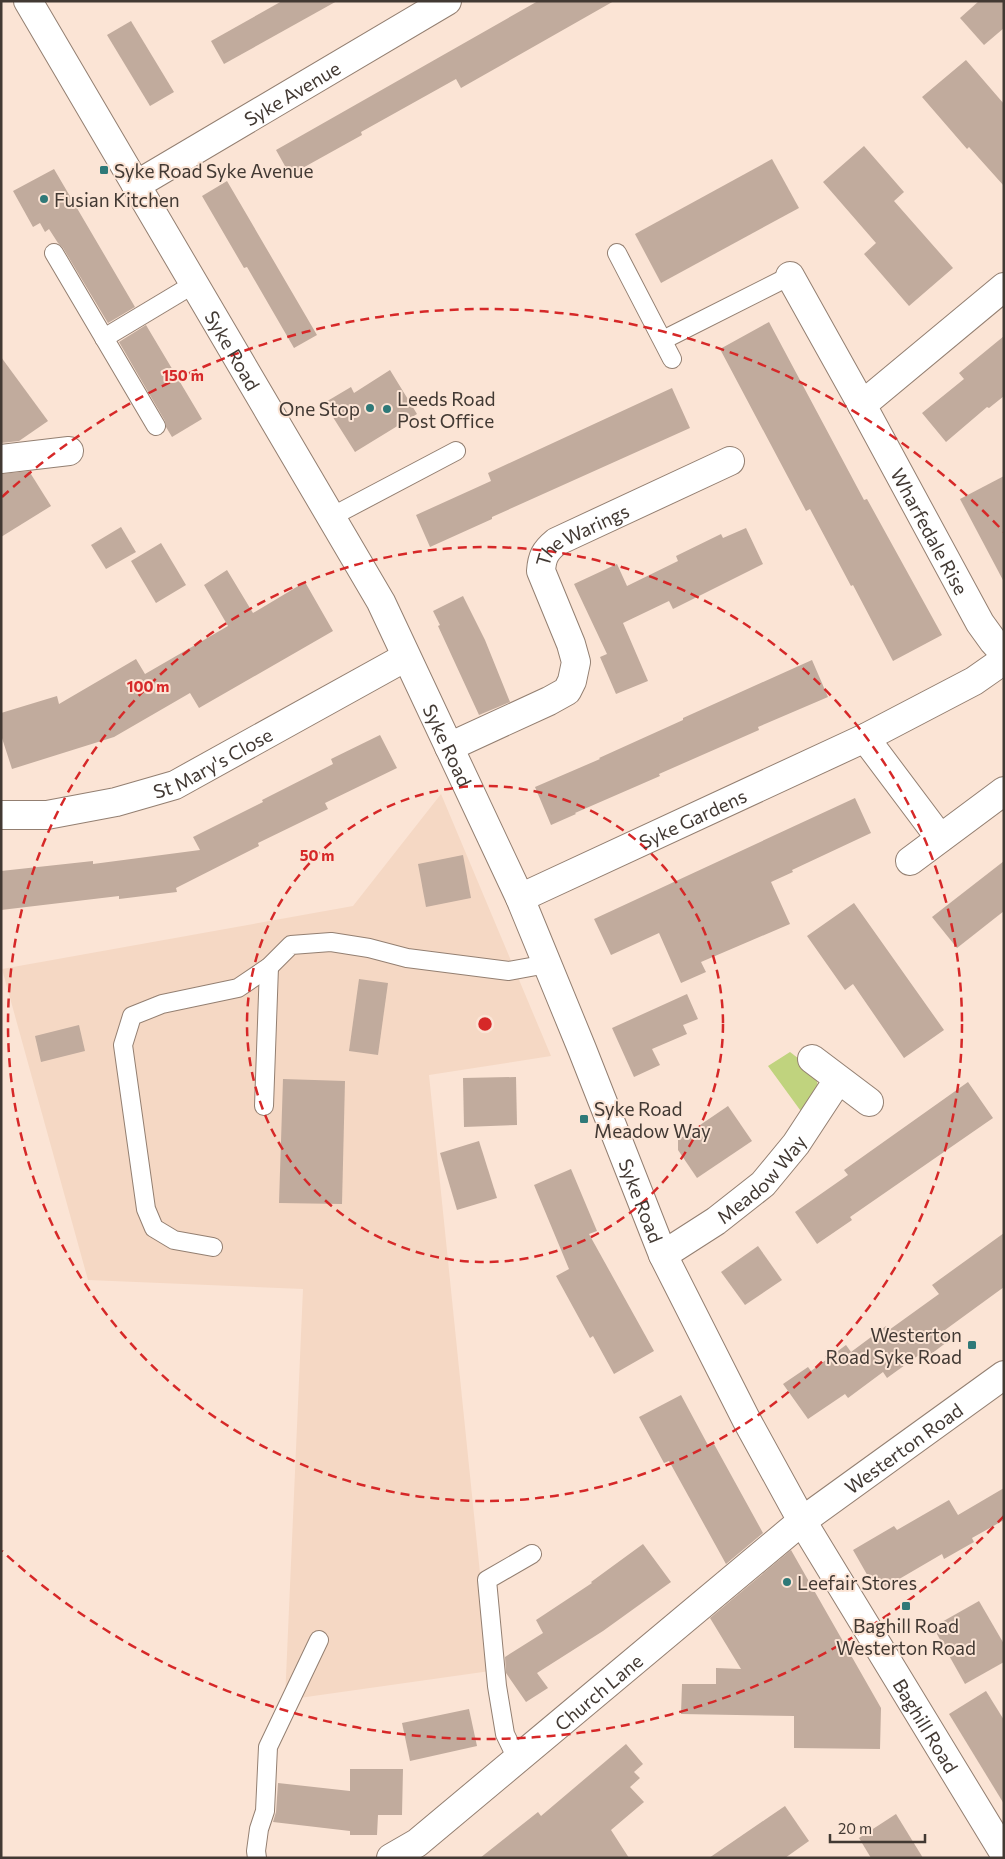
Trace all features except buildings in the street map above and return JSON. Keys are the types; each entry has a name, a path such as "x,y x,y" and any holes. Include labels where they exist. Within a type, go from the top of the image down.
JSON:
{"street":[{"name":"Syke Road","path":"28,1 381,602 520,898 663,1255 746,1419 802,1521"},
{"name":"Syke Avenue","path":"136,185 447,1"},
{"name":"Wharfedale Rise","path":"790,276 980,623 992,641 1004,653"},
{"path":"862,405 1004,287"},
{"path":"1,459 68,451"},
{"name":"The Warings","path":"449,747 549,701 567,691 572,681 576,662 571,644 541,571 542,559 547,550 556,542 730,461"},
{"name":"St Mary's Close","path":"1,814 47,815 116,802 175,785 406,657"},
{"name":"Syke Gardens","path":"520,898 865,738 974,681 1004,660"},
{"path":"865,738 940,838"},
{"path":"910,861 1004,791"},
{"path":"812,1058 868,1102"},
{"name":"Meadow Way","path":"663,1255 716,1221 763,1184 796,1144 838,1080"},
{"name":"Westerton Road","path":"802,1521 1004,1375"},
{"name":"Church Lane","path":"391,1858 417,1843 802,1521"},
{"name":"Baghill Road","path":"802,1521 1000,1836"}],"lane":[{"path":"54,254 156,426"},
{"path":"617,254 672,359"},
{"path":"663,340 790,276"},
{"path":"104,338 194,284"},
{"path":"331,517 456,451"},
{"path":"213,1247 174,1240 154,1228 146,1209 123,1045 132,1016 162,1004 238,988 269,967 291,946 331,942 369,948 407,958 509,972 547,964"},
{"path":"264,1106 269,967"},
{"path":"517,1759 505,1734 497,1686 487,1580 532,1554"},
{"path":"257,1858 259,1829 265,1811 268,1747 319,1640"}],"shaded area":[{"path":"441,794 551,1056 429,1075 490,1671 285,1700 303,1289 88,1280 2,969 353,906"}],"green space":[{"path":"790,1052 811,1070 817,1081 816,1094 803,1114 768,1066"}],"place":[{"name":"Syke Road Syke Avenue","path":"104,170"},
{"name":"Fusian Kitchen","path":"44,199"},
{"name":"One Stop","path":"370,408"},
{"name":"Leeds Road Post Office","path":"387,409"},
{"name":"Syke Road Meadow Way","path":"584,1119"},
{"name":"Westerton Road Syke Road","path":"972,1345"},
{"name":"Leefair Stores","path":"787,1582"},
{"name":"Baghill Road Westerton Road","path":"906,1606"}]}
